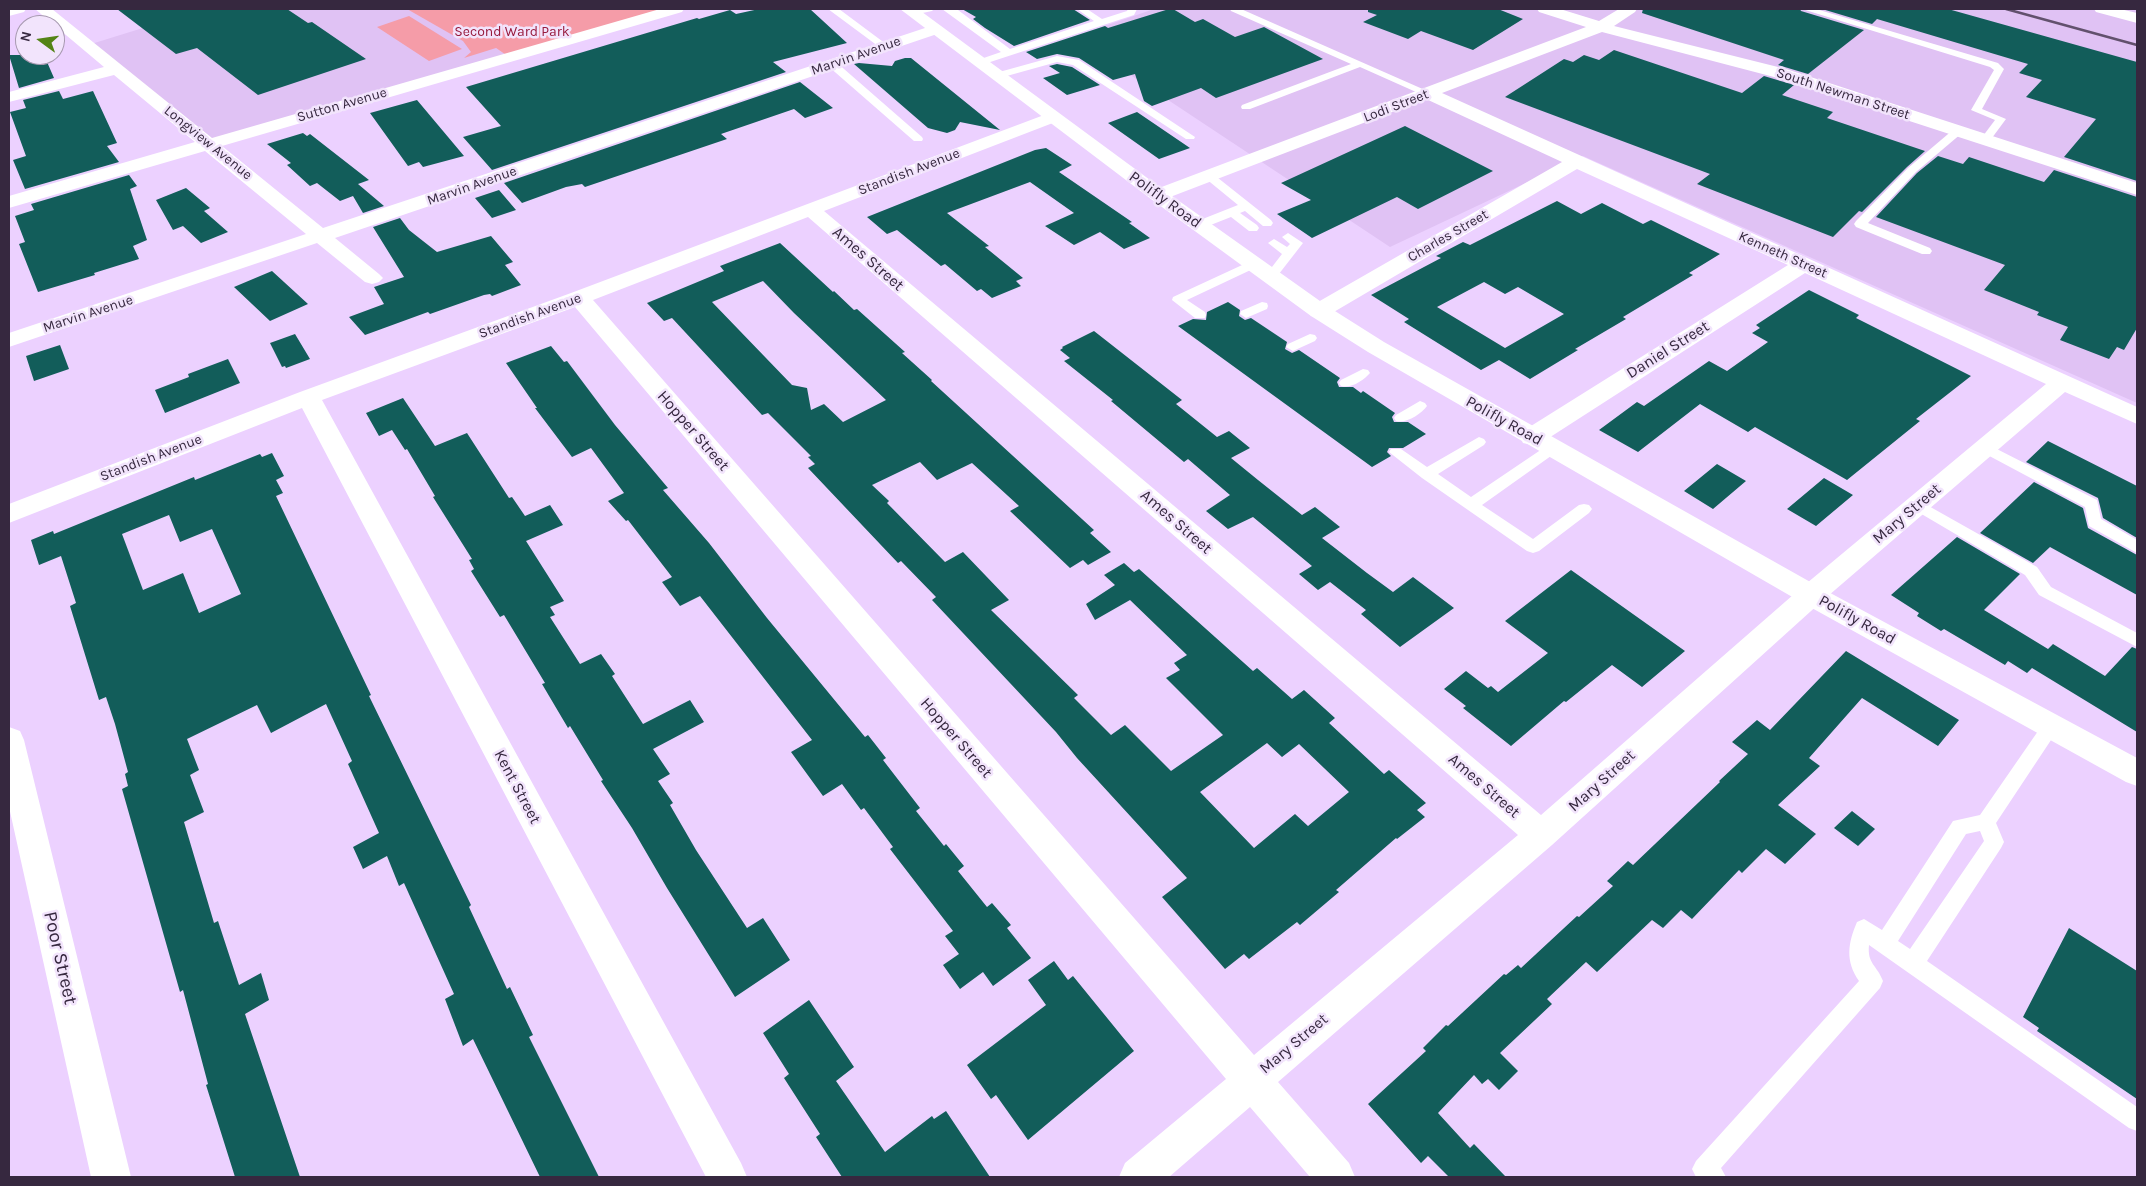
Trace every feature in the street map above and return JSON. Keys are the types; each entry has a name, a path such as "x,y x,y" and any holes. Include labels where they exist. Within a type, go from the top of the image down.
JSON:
{"street":[{"path":"9,11 18,9"},
{"name":"Longview Avenue","path":"43,9 372,278"},
{"name":"Sutton Avenue","path":"9,202 676,9"},
{"name":"South Newman Street","path":"1545,9 1601,27 1772,71 2137,189"},
{"name":"Lodi Street","path":"1158,195 1429,94 1601,27 1630,9"},
{"path":"2110,10 2137,18"},
{"name":"Marvin Avenue","path":"9,340 323,237 885,46 921,15"},
{"name":"Polifly Road","path":"921,15 987,69 1199,225 1319,311 1383,352 1812,595 2137,773"},
{"path":"9,97 118,70"},
{"name":"Kenneth Street","path":"1429,94 2137,416"},
{"name":"Standish Avenue","path":"9,514 308,397 579,298 1052,117"},
{"name":"Charles Street","path":"1319,311 1577,161"},
{"name":"Ames Street","path":"811,210 1542,835"},
{"name":"Daniel Street","path":"1542,442 1804,264"},
{"name":"Hopper Street","path":"579,298 1334,1177"},
{"name":"Mary Street","path":"1139,1177 1542,835 1812,595 2063,382"},
{"name":"Kent Street","path":"308,397 727,1177"},
{"name":"Poor Street","path":"9,740 111,1177"}],"lane":[{"path":"833,9 885,46"},
{"path":"946,9 955,12 1009,53"},
{"path":"1081,9 1101,22"},
{"path":"987,69 1009,53 1131,12 1132,9"},
{"path":"1234,9 1429,94"},
{"path":"1807,9 1994,65 1999,70 1976,110 2001,119 1985,140"},
{"path":"987,69 1057,59 1076,62 1190,137"},
{"path":"832,64 918,138"},
{"path":"1246,107 1360,64"},
{"path":"1926,251 1860,224 1912,170 1958,131"},
{"path":"1209,176 1267,223"},
{"path":"1199,225 1247,206"},
{"path":"1232,212 1253,228"},
{"path":"1200,316 1178,300 1262,270 1289,254 1297,243 1288,237"},
{"path":"1274,243 1289,254"},
{"path":"1246,314 1262,306"},
{"path":"1294,347 1310,338"},
{"path":"1346,383 1363,373"},
{"path":"1401,418 1420,406"},
{"path":"1428,474 1479,442"},
{"path":"1471,505 1542,442"},
{"path":"1985,448 2092,504 2094,522 2137,547"},
{"path":"1396,452 1533,547 1584,509"},
{"path":"1918,505 2032,571 2045,591 2137,641"},
{"path":"1885,944 1960,827 1986,822 2051,726"},
{"path":"1913,963 1994,842 1986,822"},
{"path":"1714,1177 1704,1169 1873,981 1860,967 1858,959 1858,949 1864,929 2137,1120"}],"shaded area":[{"path":"204,9 428,9 464,26 509,57 209,144 88,45"},
{"path":"1154,9 2137,9 2137,403 1583,156 1390,247 1073,37"}],"green space":[{"name":"Second Ward Park","path":"407,9 676,9 509,57 496,48 464,58 471,52 463,41"},
{"path":"409,16 462,49 429,61 377,27"}],"building":[{"path":"117,9 287,9 308,23 312,22 366,59 258,95 197,48 176,54"},
{"path":"759,9 810,9 847,43 773,62 786,72 492,170 463,137 501,126 466,87 697,18 730,10 736,14"},
{"path":"962,9 1073,9 1090,20 1014,46 985,28 973,19 976,17"},
{"path":"1173,9 1195,22 1203,19 1235,37 1264,27 1323,59 1216,98 1201,88 1152,106 1144,101 1135,74 1113,80 1079,58 1057,54 1037,59 1026,52 1105,26 1108,28"},
{"path":"1368,9 1498,9 1523,19 1473,50 1421,31 1408,39 1363,22 1377,15 1368,12"},
{"path":"1643,9 1800,9 1801,11 1864,30 1808,74 1778,65 1784,60 1642,13"},
{"path":"1822,9 1948,9 2137,62 2137,181 2064,157 2096,119 2026,97 2042,80 2019,73 2028,64 1877,19 1872,24"},
{"path":"1614,50 1742,93 1764,76 1794,85 1782,95 1833,112 1827,118 1925,151 1862,212 1859,211 1833,237 1697,184 1710,174 1505,97 1564,59 1573,62 1584,55 1599,60"},
{"path":"9,55 15,55 15,65 48,65 54,78 19,88"},
{"path":"911,58 1000,130 960,122 955,130 947,133 928,128 854,64 892,66 895,61"},
{"path":"1057,64 1072,67 1100,85 1067,95 1043,78 1060,73 1049,66"},
{"path":"800,82 833,108 805,118 794,109 721,134 727,139 585,187 582,184 566,187 522,203 504,183"},
{"path":"59,91 63,99 93,91 117,143 107,146 119,162 25,189 13,160 26,156 10,112 26,108 23,100"},
{"path":"417,100 464,156 423,167 419,162 408,166 370,113"},
{"path":"1137,112 1190,148 1159,159 1108,123"},
{"path":"1405,126 1493,171 1418,209 1397,197 1312,238 1277,214 1311,200 1281,183"},
{"path":"303,133 307,136 310,134 369,180 358,184 384,206 363,213 353,196 340,201 317,183 310,186 287,165 291,163 267,144"},
{"path":"1046,148 1072,165 1059,172 1132,222 1129,223 1150,238 1124,249 1100,232 1074,245 1045,226 1074,213 1030,182 947,213 989,246 985,247 1023,278 1016,281 1021,286 992,298 981,289 977,291 945,264 941,266 897,230 887,234 867,217 1035,150"},
{"path":"1938,156 1963,164 1969,157 2044,182 2054,170 2137,197 2137,328 2124,350 2117,347 2109,359 2060,340 2068,327 2037,315 2039,312 1984,290 2005,265 1876,217 1917,173"},
{"path":"129,175 137,186 130,189 147,240 133,246 139,259 94,273 95,275 38,292 19,244 25,242 15,216 34,210 31,204"},
{"path":"186,188 210,208 204,211 228,232 201,243 183,226 173,230 156,200"},
{"path":"499,190 516,210 492,218 475,198"},
{"path":"1557,201 1581,214 1602,203 1643,224 1651,220 1720,254 1689,273 1693,275 1623,317 1626,319 1575,349 1578,350 1530,379 1499,360 1481,370 1404,322 1409,319 1371,295 1441,258 1436,256 1463,242 1470,245","holes":["1484,282 1505,294 1518,287 1564,314 1505,348 1437,307"]},
{"path":"400,218 409,230 437,252 491,236 513,262 505,265 521,285 492,296 490,294 484,295 430,314 428,312 365,335 349,317 384,304 374,287 404,277 373,227"},
{"path":"780,243 833,292 854,310 857,309 905,352 902,353 931,381 1094,530 1090,533 1111,552 1088,565 1083,560 1070,568 1010,511 1019,506 972,463 937,480 920,462 872,485 945,562 963,552 1009,600 991,610 1078,695 1074,698 1111,735 1125,725 1171,771 1223,735 1166,678 1180,670 1174,663 1187,655 1130,600 1095,620 1086,604 1115,585 1104,575 1124,563 1134,572 1139,569 1253,671 1257,668 1292,699 1304,690 1335,718 1329,723 1384,774 1389,770 1426,803 1417,810 1425,817 1396,838 1336,890 1339,892 1300,925 1297,922 1249,959 1244,954 1225,969 1162,897 1187,878 1077,758 1056,732 932,600 936,597 901,561 898,563 808,468 815,464 808,457 811,456 768,413 762,415 672,318 664,321 647,303 724,271 720,266","holes":["763,281 794,313 886,400 843,422 824,404 811,410 807,388 792,385 712,302","1267,743 1282,757 1299,744 1349,792 1308,826 1295,814 1254,848 1200,792"]},
{"path":"272,271 308,304 270,321 234,287"},
{"path":"1809,290 1859,315 1856,318 1971,376 1916,419 1920,421 1847,480 1755,427 1748,432 1700,404 1638,452 1599,430 1637,402 1644,406 1709,361 1727,371 1768,342 1752,333 1760,328 1756,325"},
{"path":"1228,302 1240,310 1239,316 1245,320 1251,318 1287,342 1285,349 1292,353 1299,350 1340,378 1337,382 1339,387 1353,387 1361,393 1363,391 1395,413 1392,417 1394,422 1408,422 1426,434 1403,448 1389,448 1387,452 1391,456 1372,467 1178,326 1193,319 1206,320 1207,312"},
{"path":"1094,331 1182,400 1176,404 1217,437 1229,431 1250,448 1231,458 1258,480 1302,515 1315,507 1340,527 1322,538 1367,573 1393,592 1413,577 1454,608 1400,647 1361,614 1366,610 1330,582 1318,590 1299,574 1312,566 1253,517 1228,529 1206,511 1230,495 1188,459 1184,462 1111,401 1113,400 1064,361 1070,358 1060,350 1062,347"},
{"path":"295,334 310,359 286,368 285,366 282,367 270,343"},
{"path":"60,345 69,369 34,381 26,356"},
{"path":"551,346 564,362 567,361 615,425 668,488 663,490 709,543 767,618 865,737 868,735 886,758 883,760 920,808 916,811 944,846 946,844 964,866 958,871 987,907 992,903 1011,925 1007,928 1031,958 993,986 983,972 960,989 943,965 959,954 945,936 953,931 890,849 893,847 864,808 861,810 842,784 823,796 791,752 812,740 700,596 680,606 662,582 672,577 628,520 626,521 608,501 624,493 591,448 572,457 535,408 537,408 506,363"},
{"path":"228,359 240,383 165,413 155,390 189,377 188,374"},
{"path":"403,398 435,446 467,433 509,498 512,497 525,516 550,505 563,525 526,541 564,601 550,607 555,615 550,617 580,664 601,654 615,674 612,676 643,724 690,700 704,722 653,749 670,774 658,781 673,803 670,805 696,850 747,928 763,918 790,960 735,997 632,828 601,781 603,780 570,726 568,728 542,684 545,683 504,615 500,617 471,571 474,569 469,560 472,559 433,497 435,496 407,449 405,450 392,430 379,436 366,413"},
{"path":"2048,441 2137,486 2137,538 2103,518 2098,498 2026,462"},
{"path":"272,453 284,476 276,480 283,493 276,496 371,695 369,696 471,905 469,907 507,989 510,987 533,1035 529,1037 599,1177 540,1177 473,1039 463,1046 445,999 454,994 404,883 399,886 387,856 363,869 353,847 379,833 348,764 352,761 326,704 271,733 257,705 187,739 199,770 190,775 204,812 184,822 214,923 218,921 239,985 261,973 269,1000 245,1014 300,1177 235,1177 206,1085 208,1084 183,990 180,992 122,789 128,786 125,774 128,772 115,724 106,697 99,700 70,606 76,603 61,556 39,565 31,540 53,531 54,534 194,477 195,480 260,454 262,457","holes":["169,515 180,542 212,529 241,594 199,613 183,573 143,590 122,534"]},
{"path":"1717,464 1746,481 1713,509 1684,491"},
{"path":"1824,478 1853,495 1816,526 1787,509"},
{"path":"2034,482 2083,508 2088,528 2137,555 2137,595 2050,547 2033,563 1980,533"},
{"path":"1957,537 2020,574 1984,610 2048,649 2053,644 2105,676 2132,647 2137,649 2137,732 2032,668 2027,673 2008,661 2005,665 1944,629 1941,631 1917,616 1919,613 1891,595"},
{"path":"1571,570 1685,651 1642,687 1612,665 1566,702 1564,701 1511,746 1463,708 1466,706 1444,689 1466,671 1488,688 1491,686 1498,692 1548,653 1505,621"},
{"path":"1846,651 1959,720 1938,746 1862,698 1809,758 1820,766 1778,805 1816,834 1785,864 1766,849 1742,873 1739,870 1692,919 1681,910 1663,928 1652,920 1597,972 1586,962 1547,999 1552,1004 1500,1053 1518,1071 1499,1090 1488,1079 1482,1084 1474,1075 1438,1113 1470,1148 1474,1144 1506,1177 1449,1177 1428,1156 1421,1163 1368,1104 1426,1051 1423,1048 1446,1025 1448,1026 1504,974 1506,975 1518,965 1521,968 1577,916 1579,917 1613,886 1607,881 1628,861 1633,865 1748,754 1732,742 1757,720 1770,730"},
{"path":"1852,811 1875,829 1858,846 1834,828"},
{"path":"2069,928 2137,971 2137,1099 2037,1031 2039,1028 2023,1017"},
{"path":"1054,961 1068,980 1073,976 1134,1051 1028,1140 996,1095 991,1099 967,1065 1046,1005 1028,980"},
{"path":"809,1000 854,1067 836,1081 885,1152 932,1116 934,1119 946,1111 990,1177 842,1177 816,1137 820,1134 784,1078 789,1074 763,1033"}],"railway":[{"path":"2006,9 2137,45"}]}
